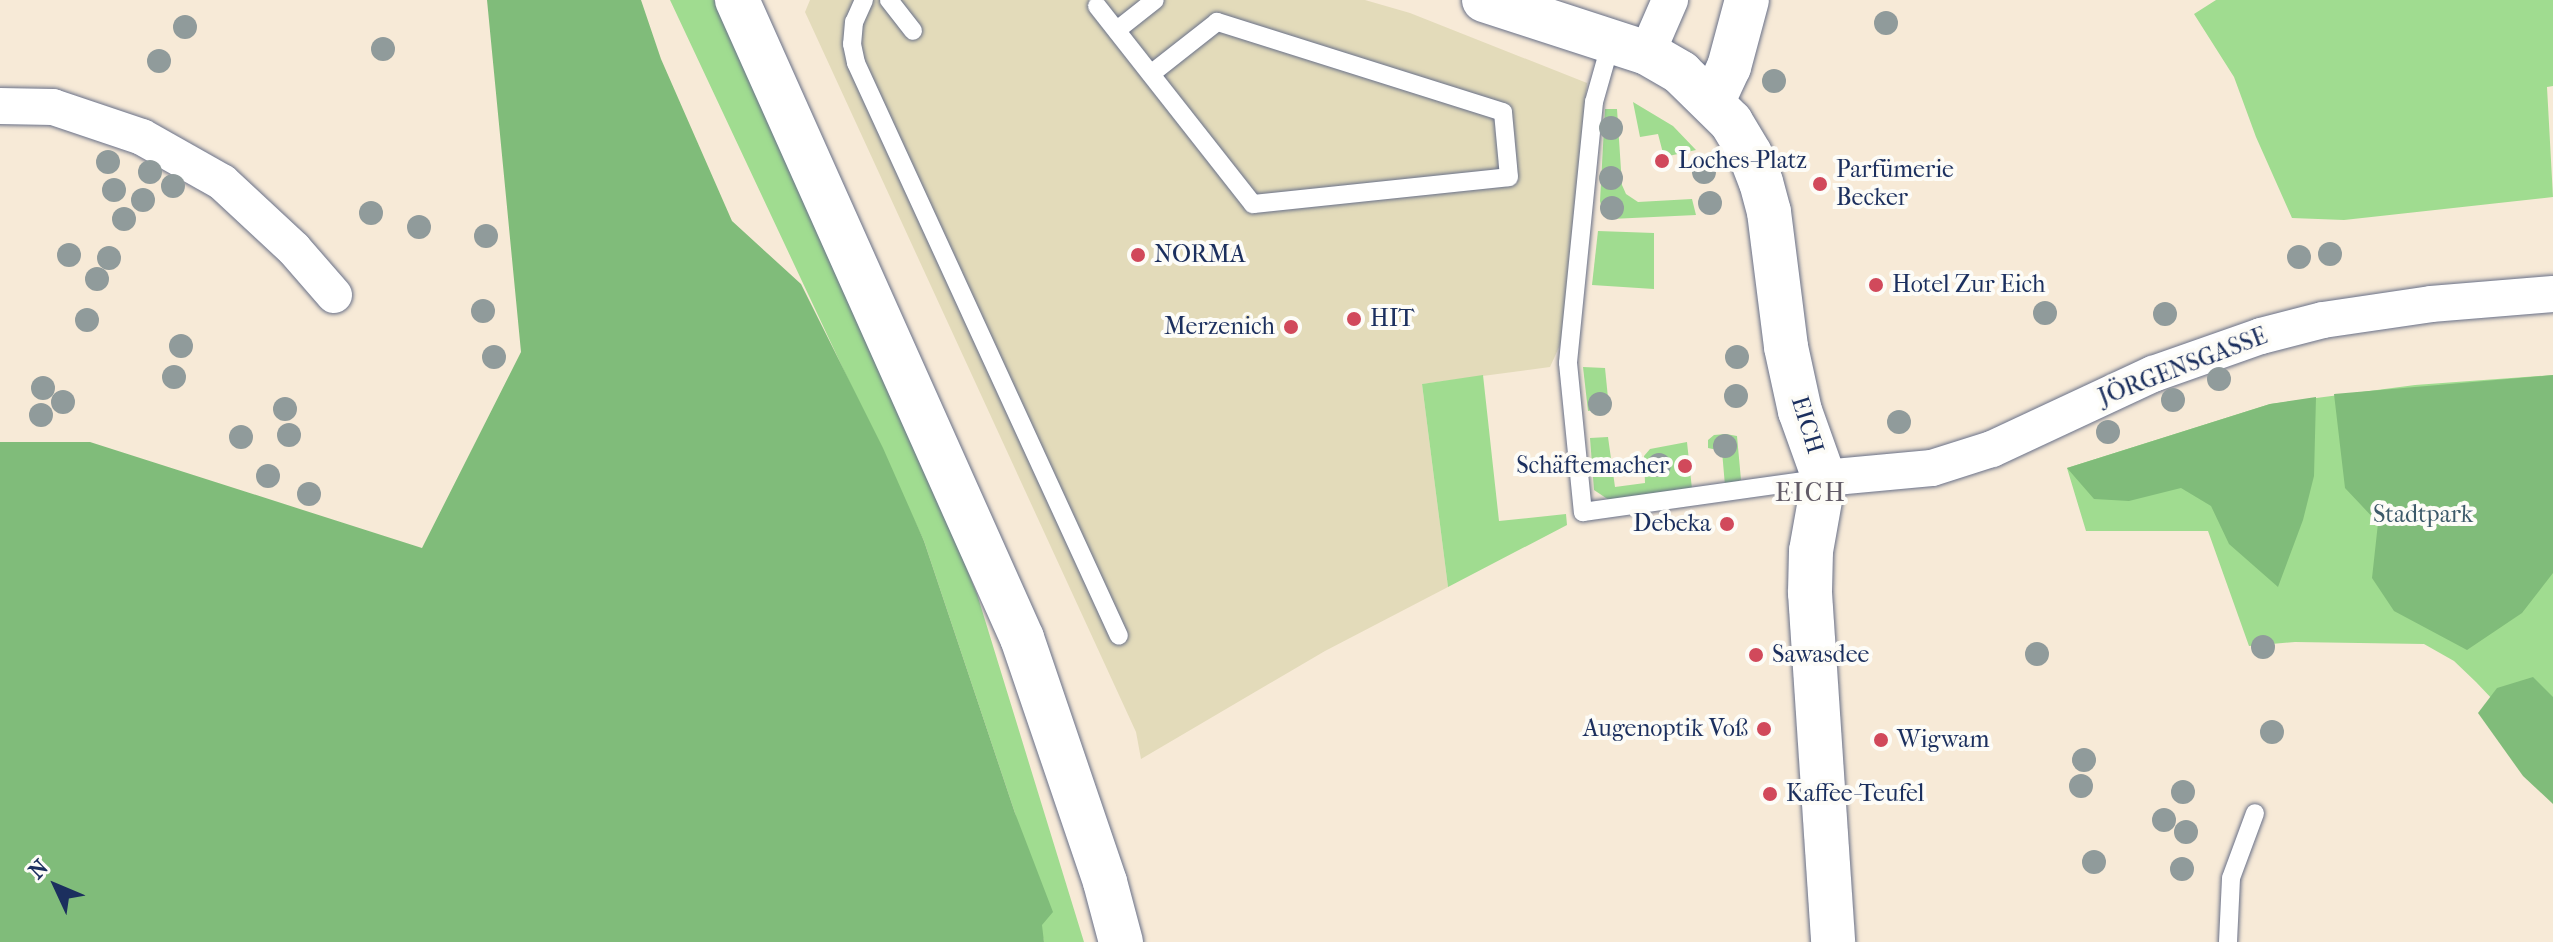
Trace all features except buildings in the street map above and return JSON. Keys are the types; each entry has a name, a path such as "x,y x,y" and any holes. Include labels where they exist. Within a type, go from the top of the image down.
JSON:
{"street":[{"path":"737,0 1022,638 1105,882 1121,942"},
{"name":"EICH","path":"1484,0 1629,48 1681,73 1713,101 1750,154 1767,199 1786,347 1800,411 1824,478 1811,551 1810,593 1833,942"},
{"path":"1629,48 1670,0"},
{"path":"1713,101 1729,67 1747,0"},
{"path":"0,106 53,107 142,137 222,182 294,249 334,295"},
{"name":"JÖRGENSGASSE","path":"1824,478 1932,468 1992,449 2153,374 2261,336 2323,320 2431,304 2553,294"}],"lane":[{"path":"864,0 854,22 852,44 856,63 1119,636"},
{"path":"889,0 913,31"},
{"path":"1117,30 1155,0"},
{"path":"1097,6 1253,204 1509,177 1503,112 1217,22 1151,74"},
{"path":"1629,48 1594,102 1568,363 1583,512 1824,478"},
{"path":"2228,942 2231,878 2255,813"}],"shaded area":[{"path":"810,0 1365,0 1410,13 1587,83 1565,334 1550,367 1422,384 1448,587 1325,651 1141,759 1136,732 805,12"}],"green space":[{"path":"487,0 641,0 661,59 732,221 801,284 883,448 924,541 1015,813 1053,912 1042,925 1044,942 0,942 0,442 90,442 422,548 521,352"},
{"path":"670,0 714,0 925,465 977,594 1084,942 1044,942 1015,813 924,541"},
{"path":"2216,0 2553,0 2553,86 2547,87 2553,197 2344,220 2292,218 2256,137 2234,77 2194,14"},
{"path":"1633,102 1673,126 1696,150 1664,157 1658,134 1640,137"},
{"path":"1605,109 1617,109 1622,185 1626,194 1638,202 1692,199 1696,215 1611,219 1603,215 1600,201"},
{"path":"1598,231 1654,233 1654,289 1592,285"},
{"path":"1583,367 1605,368 1609,408 1588,411"},
{"path":"1483,375 1499,521 1566,514 1567,525 1448,587 1422,384"},
{"name":"Stadtpark","path":"2553,375 2553,763 2454,661 2424,644 2295,642 2249,646 2208,531 2086,531 2067,468 2270,404 2415,385"},
{"path":"2553,375 2553,573 2522,613 2467,650 2394,611 2372,578 2378,523 2345,488 2334,394"},
{"path":"2316,397 2314,476 2303,520 2278,587 2229,544 2211,506 2181,488 2129,501 2094,499 2067,468 2270,404"},
{"path":"1714,435 1737,436 1741,480 1725,486 1722,451 1708,448 1708,440"},
{"path":"1608,437 1615,487 1645,483 1644,456 1650,449 1687,442 1692,489 1609,500 1594,490 1590,438"},
{"path":"2533,677 2553,697 2553,804 2523,776 2478,713 2497,688"}],"place":[{"name":"Loches-Platz","path":"1662,161"},
{"name":"Parfümerie Becker","path":"1820,184"},
{"name":"NORMA","path":"1138,255"},
{"name":"Hotel Zur Eich","path":"1876,285"},
{"name":"HIT","path":"1354,319"},
{"name":"Merzenich","path":"1291,327"},
{"name":"Schäftemacher","path":"1685,466"},
{"name":"Debeka","path":"1727,524"},
{"name":"Sawasdee","path":"1756,655"},
{"name":"Augenoptik Voß","path":"1764,729"},
{"name":"Wigwam","path":"1881,740"},
{"name":"Kaffee-Teufel","path":"1770,794"}],"district":[{"name":"EICH","path":"1811,493"}]}
